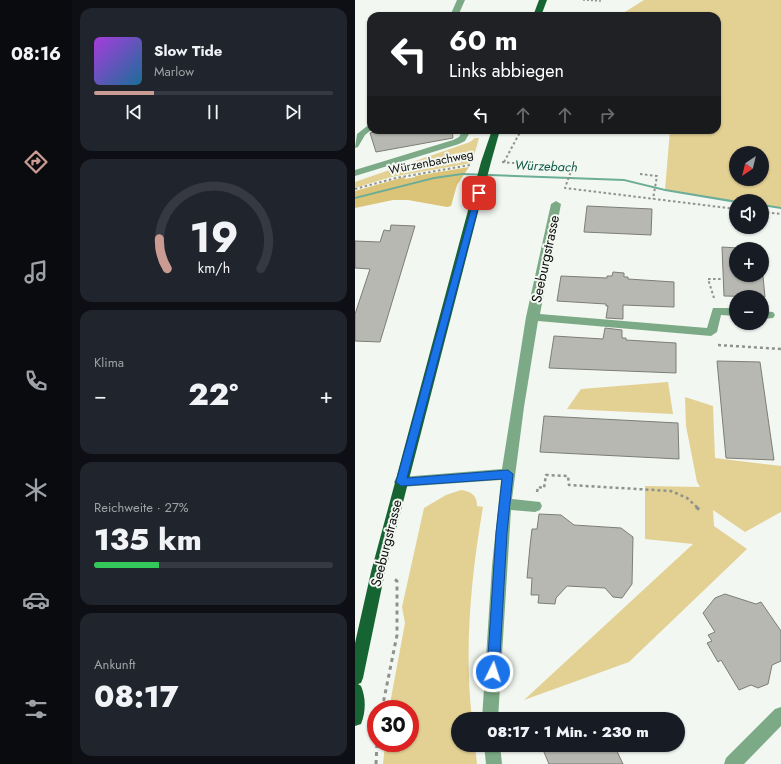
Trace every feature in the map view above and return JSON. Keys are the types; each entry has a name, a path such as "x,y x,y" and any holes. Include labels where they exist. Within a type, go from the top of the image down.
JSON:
{"main road":[{"path":"538,12 543,0"},
{"name":"Seeburgstrasse","path":"355,678 378,572 401,482 485,165 495,134"},
{"path":"355,691 357,707 355,718"}],"street":[{"path":"456,12 461,0"},
{"path":"355,145 361,134 367,129"},
{"path":"355,173 456,142 466,134"},
{"name":"Seeburgstrasse","path":"490,712 508,474 532,317 556,204"},
{"path":"532,317 711,332 717,311 729,312"},
{"path":"401,482 508,474"},
{"path":"505,504 535,506"},
{"path":"732,764 781,714"},
{"path":"493,752 494,764"}],"path":[{"path":"583,0 601,1"},
{"path":"503,162 519,134"},
{"name":"Würzenbachweg","path":"355,190 396,178 469,165 475,162 485,165 503,162 559,167"},
{"path":"572,168 565,188 729,207"},
{"path":"640,174 657,176 653,199"},
{"path":"769,213 781,214"},
{"path":"717,311 708,279 723,279"},
{"path":"711,332 715,345 781,349"},
{"path":"544,488 546,475 568,476 569,485 671,491 687,498 701,511"},
{"path":"378,572 397,581 397,635 384,700"},
{"path":"377,752 377,764"}],"shaded area":[{"path":"644,0 781,0 781,208 769,206 769,194 729,194 729,201 665,190 670,134 721,134 721,12 625,12"},
{"path":"475,138 479,138 472,163 391,177 355,188 355,182 470,142"},
{"path":"469,167 457,185 451,206 447,207 408,200 393,200 355,208 355,191 404,177 405,179"},
{"path":"668,382 673,414 567,409 581,389"},
{"path":"685,397 713,406 715,458 781,466 781,512 745,532 713,510 714,526 747,549 629,662 524,700 693,544 645,539 645,486 700,487 697,482 686,426"},
{"path":"461,490 468,492 475,497 477,506 483,507 475,559 470,613 469,666 471,712 451,712 451,752 476,752 477,764 383,764 384,752 419,752 419,700 391,700 405,623 402,607 424,508 446,495"}],"building":[{"path":"370,134 452,134 453,138 376,152"},
{"path":"587,206 652,209 651,235 584,232"},
{"path":"391,225 415,226 380,342 355,341 355,314 370,269 355,268 355,241 380,242 384,230 390,231"},
{"path":"722,247 729,247 729,282 764,282 764,290 729,290 729,296 724,296"},
{"path":"613,272 624,273 624,277 628,277 628,279 674,282 674,307 623,305 623,319 606,318 608,306 606,306 606,304 557,301 561,276 607,278 607,276 612,276"},
{"path":"605,328 622,330 622,338 626,338 626,340 676,343 676,373 549,368 554,336 603,339"},
{"path":"717,361 760,362 774,460 726,458"},
{"path":"544,416 678,423 679,459 540,452"},
{"path":"539,514 561,515 574,525 621,528 633,537 632,584 622,598 613,597 605,588 567,586 556,598 555,604 538,603 539,595 531,595 532,578 527,578 532,529 537,529"},
{"path":"725,594 756,604 761,602 781,631 781,661 772,665 768,684 758,688 751,685 739,690 721,660 718,662 707,643 712,641 708,635 715,632 703,613 715,598"},
{"path":"544,752 617,752 623,764 549,764"}],"waterway":[{"name":"Würzebach","path":"355,198 434,178 462,174 624,180 665,190 729,201"},
{"name":"Würzebach","path":"769,206 781,208"}],"route":[{"path":"479,193 401,482 508,474 502,533 493,672"}]}
